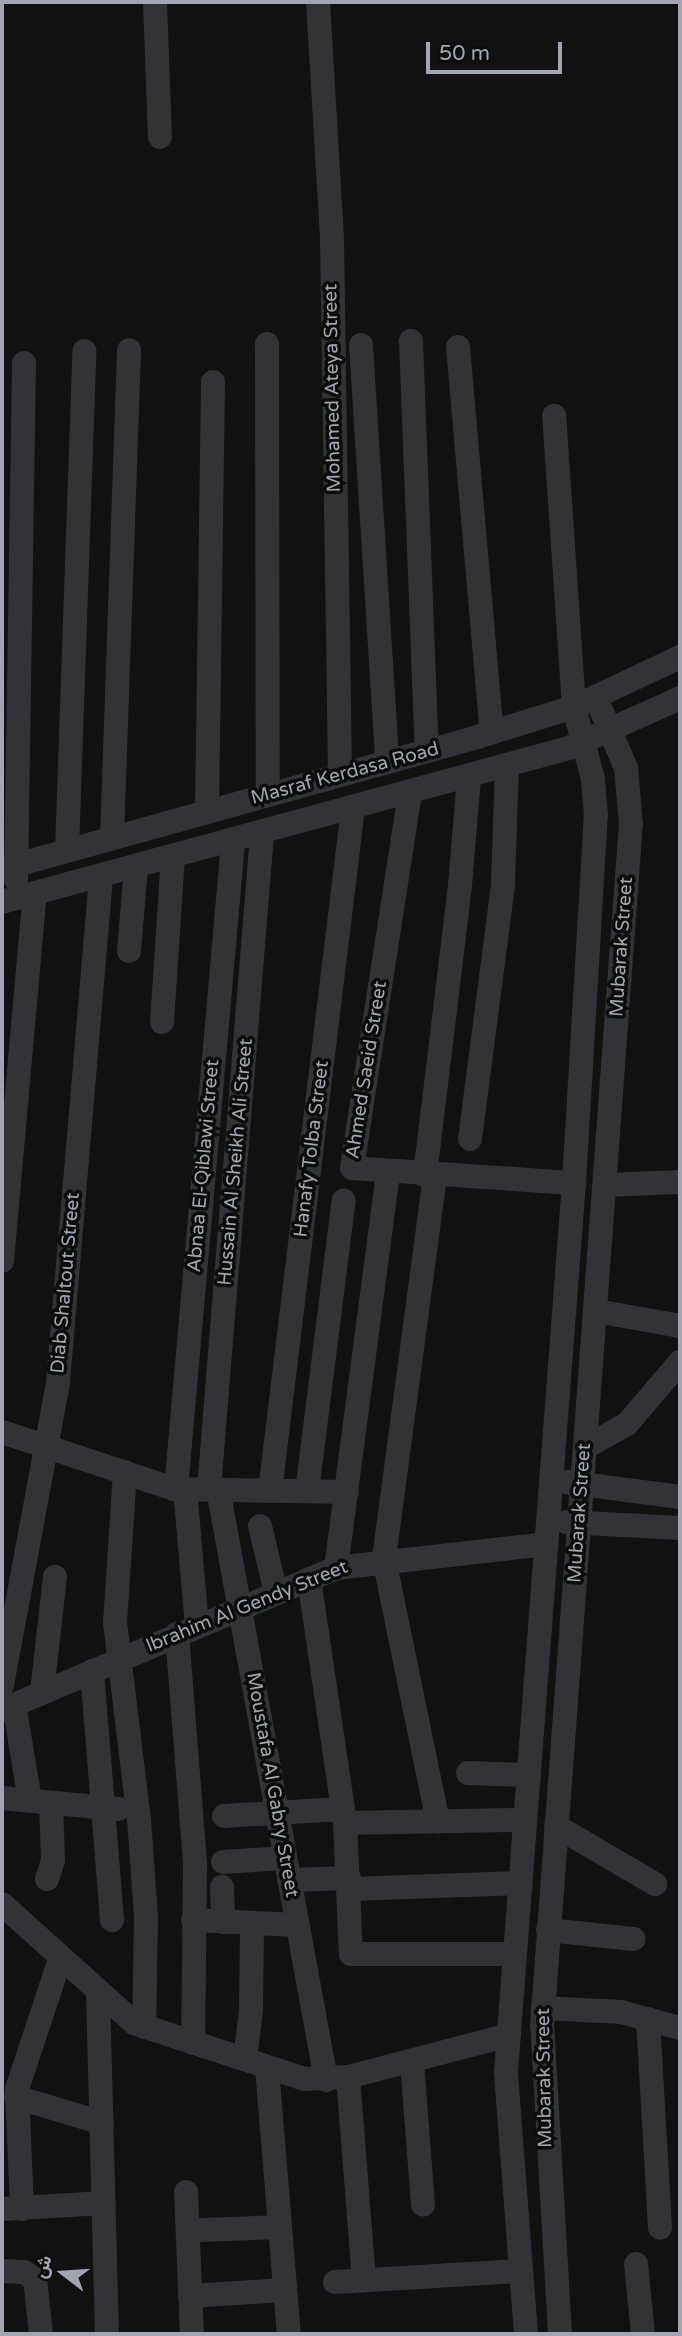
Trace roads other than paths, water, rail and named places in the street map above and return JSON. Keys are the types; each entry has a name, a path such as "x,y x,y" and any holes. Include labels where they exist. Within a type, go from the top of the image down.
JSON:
{"street":[{"path":"155,2 160,137"},
{"name":"Mohamed Ateya Street","path":"318,2 332,239 340,775"},
{"path":"411,341 427,751"},
{"path":"267,344 268,795"},
{"path":"360,345 387,762"},
{"path":"458,348 492,733"},
{"path":"112,838 129,350"},
{"path":"67,850 84,351"},
{"path":"2,1261 17,898 9,866 24,363"},
{"path":"207,812 213,382"},
{"path":"554,416 585,702"},
{"name":"Masraf Kerdasa Road","path":"9,866 492,733 585,702 680,657"},
{"name":"Masraf Kerdasa Road","path":"17,898 233,843 507,766 584,742 680,698"},
{"name":"Mubarak Street","path":"560,2334 541,2078 543,2008 631,824 625,768 611,730 585,702"},
{"name":"Mubarak Street","path":"526,2334 506,2101 514,1954 578,1132 596,827 593,779 584,742 585,702"},
{"path":"470,1139 503,884 507,766"},
{"path":"438,1822 384,1559 430,1175 460,885 468,777"},
{"name":"Ahmed Saeid Street","path":"410,793 352,1165 356,1170 388,1173 574,1183"},
{"name":"Hanafy Tolba Street","path":"270,1491 353,808"},
{"name":"Hussain Al Sheikh Ali Street","path":"214,1489 262,835"},
{"name":"Abnaa El-Qiblawi Street","path":"193,2043 195,1864 180,1489 233,843"},
{"path":"162,1021 173,858"},
{"path":"129,951 136,868"},
{"name":"Diab Shaltout Street","path":"6,1700 58,1382 101,877"},
{"path":"578,1132 609,1134"},
{"path":"336,1568 388,1173"},
{"path":"606,1185 680,1182"},
{"path":"307,1492 344,1200"},
{"path":"596,1311 680,1326"},
{"path":"586,1447 626,1424 680,1362"},
{"path":"2,1432 180,1489 347,1492"},
{"path":"125,1472 115,1622 146,1917 144,2027"},
{"path":"551,1480 680,1497"},
{"name":"Moustafa Al Gabry Street","path":"214,1489 239,1608 297,1925 337,2078 364,2280"},
{"path":"618,1525 622,1490"},
{"name":"Ibrahim Al Gendy Street","path":"6,1700 43,1692 336,1568 547,1533 580,1523 680,1528"},
{"path":"260,1526 276,1593"},
{"path":"43,1692 55,1577"},
{"path":"309,1579 344,1816 353,1955 514,1954"},
{"path":"92,1671 112,1920"},
{"path":"6,1700 24,1745 18,1803 52,1860 47,1879"},
{"path":"468,1773 528,1776"},
{"path":"18,1803 136,1811"},
{"path":"224,1816 277,1813 438,1822 525,1820"},
{"path":"556,1826 656,1884"},
{"path":"223,1862 287,1869 349,1883 520,1883"},
{"path":"222,1887 223,1922"},
{"path":"2,1904 124,2017 144,2027 256,2064 337,2078 412,2062 509,2035"},
{"path":"193,1920 297,1925"},
{"path":"252,1923 251,2010 289,2334"},
{"path":"548,1930 634,1940"},
{"path":"60,1959 31,2039 16,2097 10,2154 12,2209 104,2203"},
{"path":"98,1994 107,2334"},
{"path":"543,2008 648,2019 680,2028"},
{"path":"648,2019 660,2228"},
{"path":"412,2062 423,2205"},
{"path":"16,2097 102,2123"},
{"path":"186,2192 192,2334"},
{"path":"201,2230 278,2227"},
{"path":"636,2264 643,2334"},
{"path":"2,2271 24,2272 35,2279 41,2334"},
{"path":"335,2282 520,2271"},
{"path":"190,2296 285,2290"}]}
